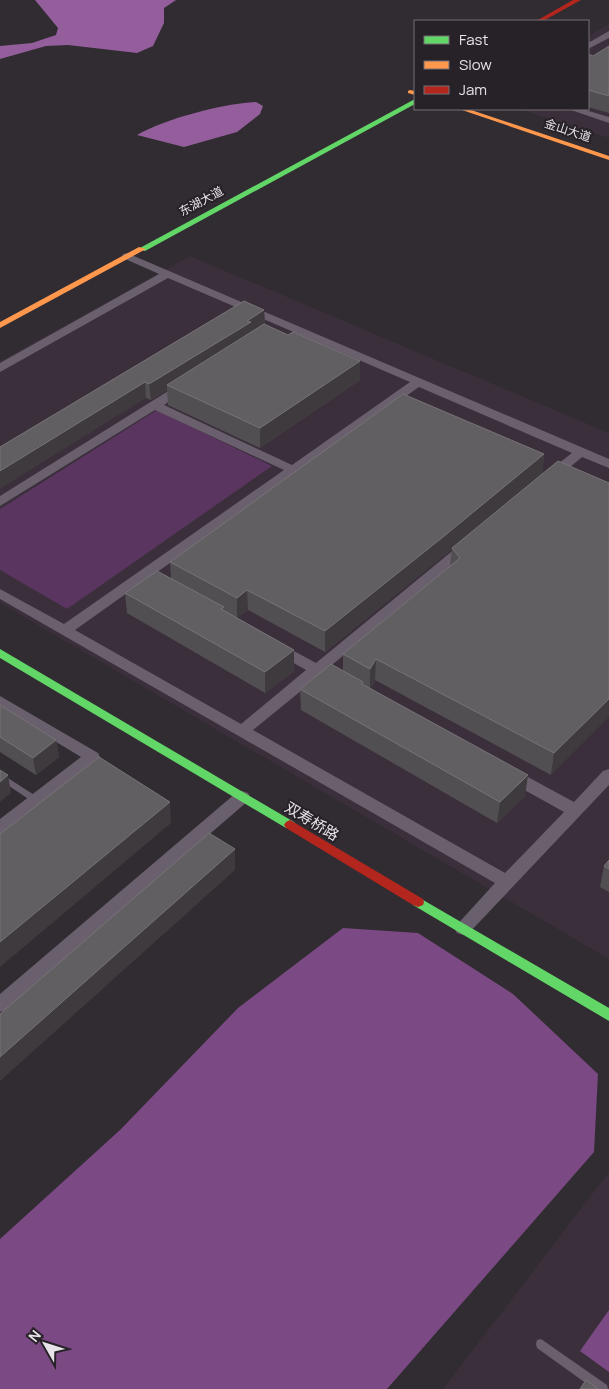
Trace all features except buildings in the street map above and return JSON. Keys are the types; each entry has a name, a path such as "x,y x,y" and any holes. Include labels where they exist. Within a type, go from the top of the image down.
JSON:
{"main road":[{"path":"541,20 578,0"},
{"path":"561,20 590,4"},
{"name":"东湖大道","path":"288,157 414,94"},
{"name":"东湖大道","path":"0,325 127,256 414,94"},
{"name":"金山大道","path":"465,110 609,158"},
{"name":"金山大道","path":"488,110 609,150"},
{"name":"双寿桥路","path":"0,653 609,1015"}],"street":[{"path":"589,45 609,34"},
{"path":"576,110 609,120"},
{"path":"127,256 609,464"},
{"path":"0,368 167,274"},
{"path":"268,334 284,324"},
{"path":"0,502 195,380"},
{"path":"65,630 418,382"},
{"path":"155,405 293,470"},
{"path":"536,489 581,452"},
{"path":"242,731 475,539"},
{"path":"143,575 178,594"},
{"path":"0,592 507,882"},
{"path":"265,641 351,688"},
{"path":"0,700 92,756 0,828"},
{"path":"498,768 575,810"},
{"path":"463,928 609,774"},
{"path":"0,1005 242,797"}],"lane":[{"path":"0,776 36,800"},
{"path":"541,1344 602,1389"}],"shaded area":[{"path":"35,0 176,0 164,8 164,23 153,46 137,53 68,45 46,46 0,59 0,46 32,43 56,35 58,28"},
{"path":"609,24 609,138 522,110 589,110 589,35"},
{"path":"256,102 263,106 260,114 237,132 184,147 137,135 163,123 195,113 242,103"},
{"path":"190,256 609,433 609,959 0,603 0,361"},
{"path":"157,410 272,466 67,609 0,570 0,509"},
{"path":"343,928 418,933 513,994 598,1074 594,1152 387,1389 0,1389 0,1239 120,1130 238,1008"},
{"path":"609,1172 609,1389 443,1389"},
{"path":"609,1310 609,1372 580,1351"}],"traffic: fast":[{"path":"142,249 414,102"},
{"path":"0,653 290,825"},
{"path":"418,902 609,1015"}],"traffic: slow":[{"path":"410,92 414,93"},
{"path":"465,110 609,158"},
{"path":"0,325 142,249"}],"traffic: jam":[{"path":"541,20 578,0"},
{"path":"290,825 418,902"}]}
